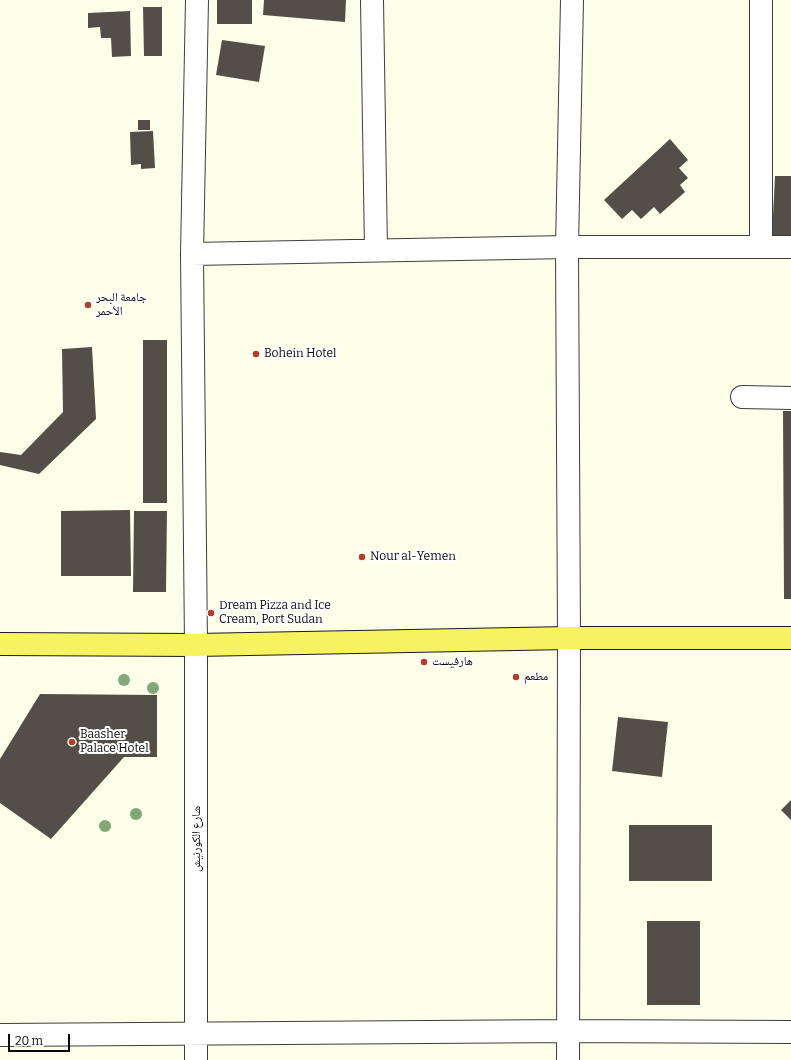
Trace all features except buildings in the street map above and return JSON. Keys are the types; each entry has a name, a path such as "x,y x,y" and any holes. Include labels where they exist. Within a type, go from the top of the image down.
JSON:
{"main road":[{"path":"0,644 196,645 569,638 791,638"}],"street":[{"name":"شارع الكورنيش","path":"196,1060 196,645 192,254 197,0"},
{"path":"372,0 376,250"},
{"path":"568,1060 569,638 567,247 572,0"},
{"path":"761,0 761,247"},
{"path":"192,254 567,247 791,247"},
{"path":"742,397 791,398"},
{"path":"0,1034 568,1031 791,1032"}],"place":[{"name":"جامعة البحر الأحمر","path":"88,305"},
{"name":"Bohein Hotel","path":"256,354"},
{"name":"Nour al-Yemen","path":"362,557"},
{"name":"Dream Pizza and Ice Cream, Port Sudan","path":"211,613"},
{"name":"هارفيست","path":"424,662"},
{"name":"مطعم","path":"516,677"},
{"name":"Baasher Palace Hotel","path":"72,742"}]}
